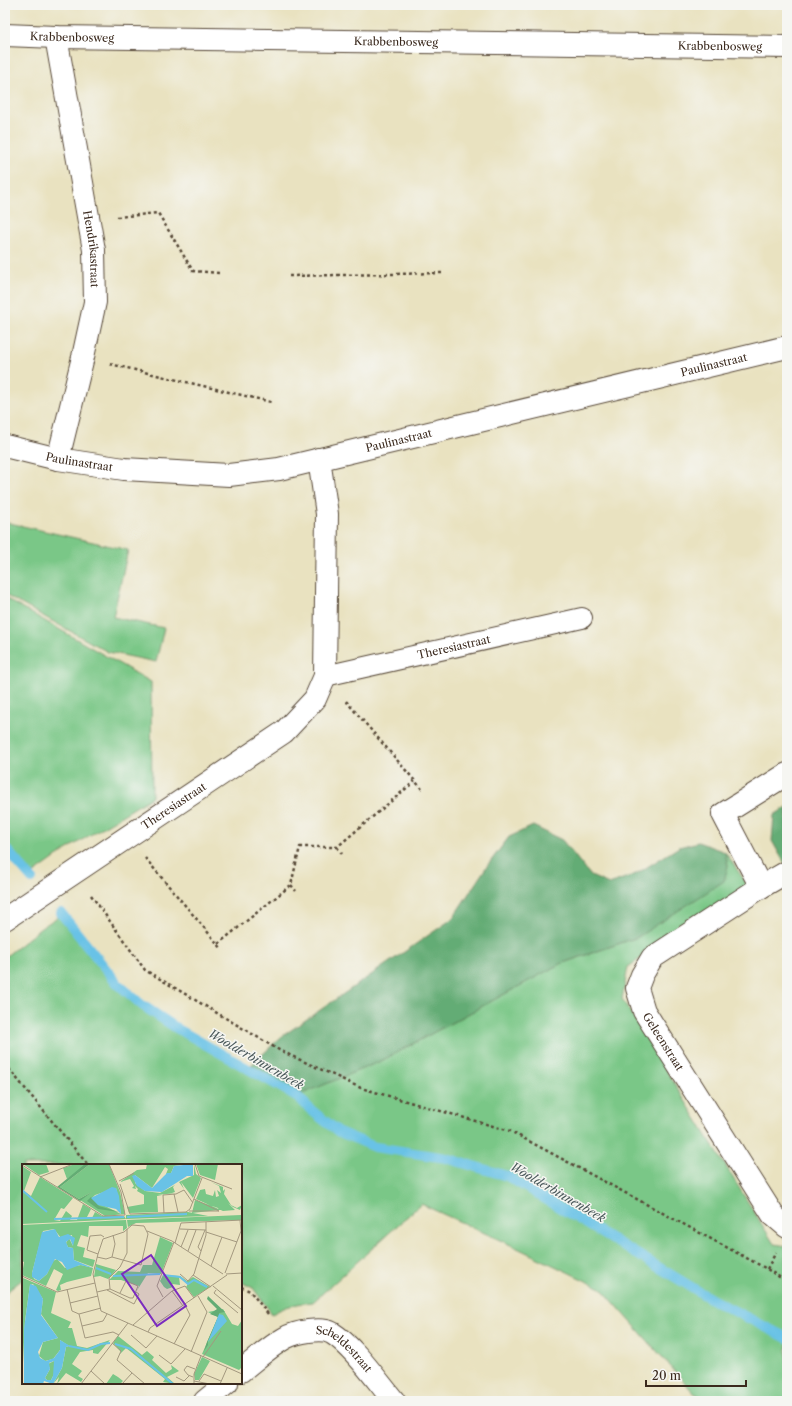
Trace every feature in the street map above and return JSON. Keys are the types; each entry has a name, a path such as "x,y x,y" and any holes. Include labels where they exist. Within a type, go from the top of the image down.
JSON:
{"street":[{"name":"Krabbenbosweg","path":"5,36 56,38 787,47"},
{"name":"Hendrikastraat","path":"56,38 94,250 95,302 58,459"},
{"name":"Paulinastraat","path":"5,446 58,459 124,469 229,475 279,469 787,347"},
{"name":"Theresiastraat","path":"5,919 74,871 284,732 315,699 325,676 327,514 319,459"},
{"path":"761,887 723,814 787,774"},
{"name":"Geleenstraat","path":"787,872 761,887 652,958 642,975 637,988 644,1011 772,1215 787,1227"},
{"name":"Scheldestraat","path":"242,1370 266,1350 286,1337 308,1330 331,1332 349,1347 394,1401"},
{"path":"205,1401 226,1384"}],"lane":[{"name":"Theresiastraat","path":"325,676 582,618"}],"path":[{"path":"88,220 158,213 193,271 219,274"},
{"path":"289,276 443,274"},
{"path":"83,357 270,402"},
{"path":"325,676 422,789"},
{"path":"218,944 291,885 300,847 337,847 415,781"},
{"path":"337,847 342,854"},
{"path":"143,856 222,949"},
{"path":"74,871 145,970 279,1050 361,1088 510,1131 760,1265 787,1282"},
{"path":"291,885 296,891"},
{"path":"5,1064 87,1164"},
{"path":"242,1287 250,1291 286,1337"}],"green space":[{"path":"5,522 128,550 113,617 164,628 156,662 108,652 5,595"},
{"path":"5,598 151,682 152,797 69,848 30,876 5,848"},
{"path":"787,807 787,863 785,864 772,841 774,815"},
{"path":"533,826 562,840 591,876 609,884 636,874 679,847 698,842 725,852 728,866 724,881 638,937 560,964 381,1061 295,1097 251,1069 246,1070 281,1037 452,919 487,866 509,837"},
{"path":"725,852 749,887 628,967 622,999 774,1244 787,1246 787,1401 709,1401 694,1393 601,1288 421,1204 313,1302 292,1305 272,1314 253,1288 242,1282 242,1164 22,1164 22,1280 5,1293 5,957 41,928 59,916 121,990 246,1070 251,1069 295,1096 381,1061 560,964 638,937 728,866"}],"waterway":[{"name":"Woolderbinnenbeek","path":"5,848 32,879"},
{"name":"Woolderbinnenbeek","path":"61,913 118,984 142,1005 178,1029 298,1097 311,1110 339,1132 375,1147 446,1158 507,1176 713,1300 787,1338"}]}
